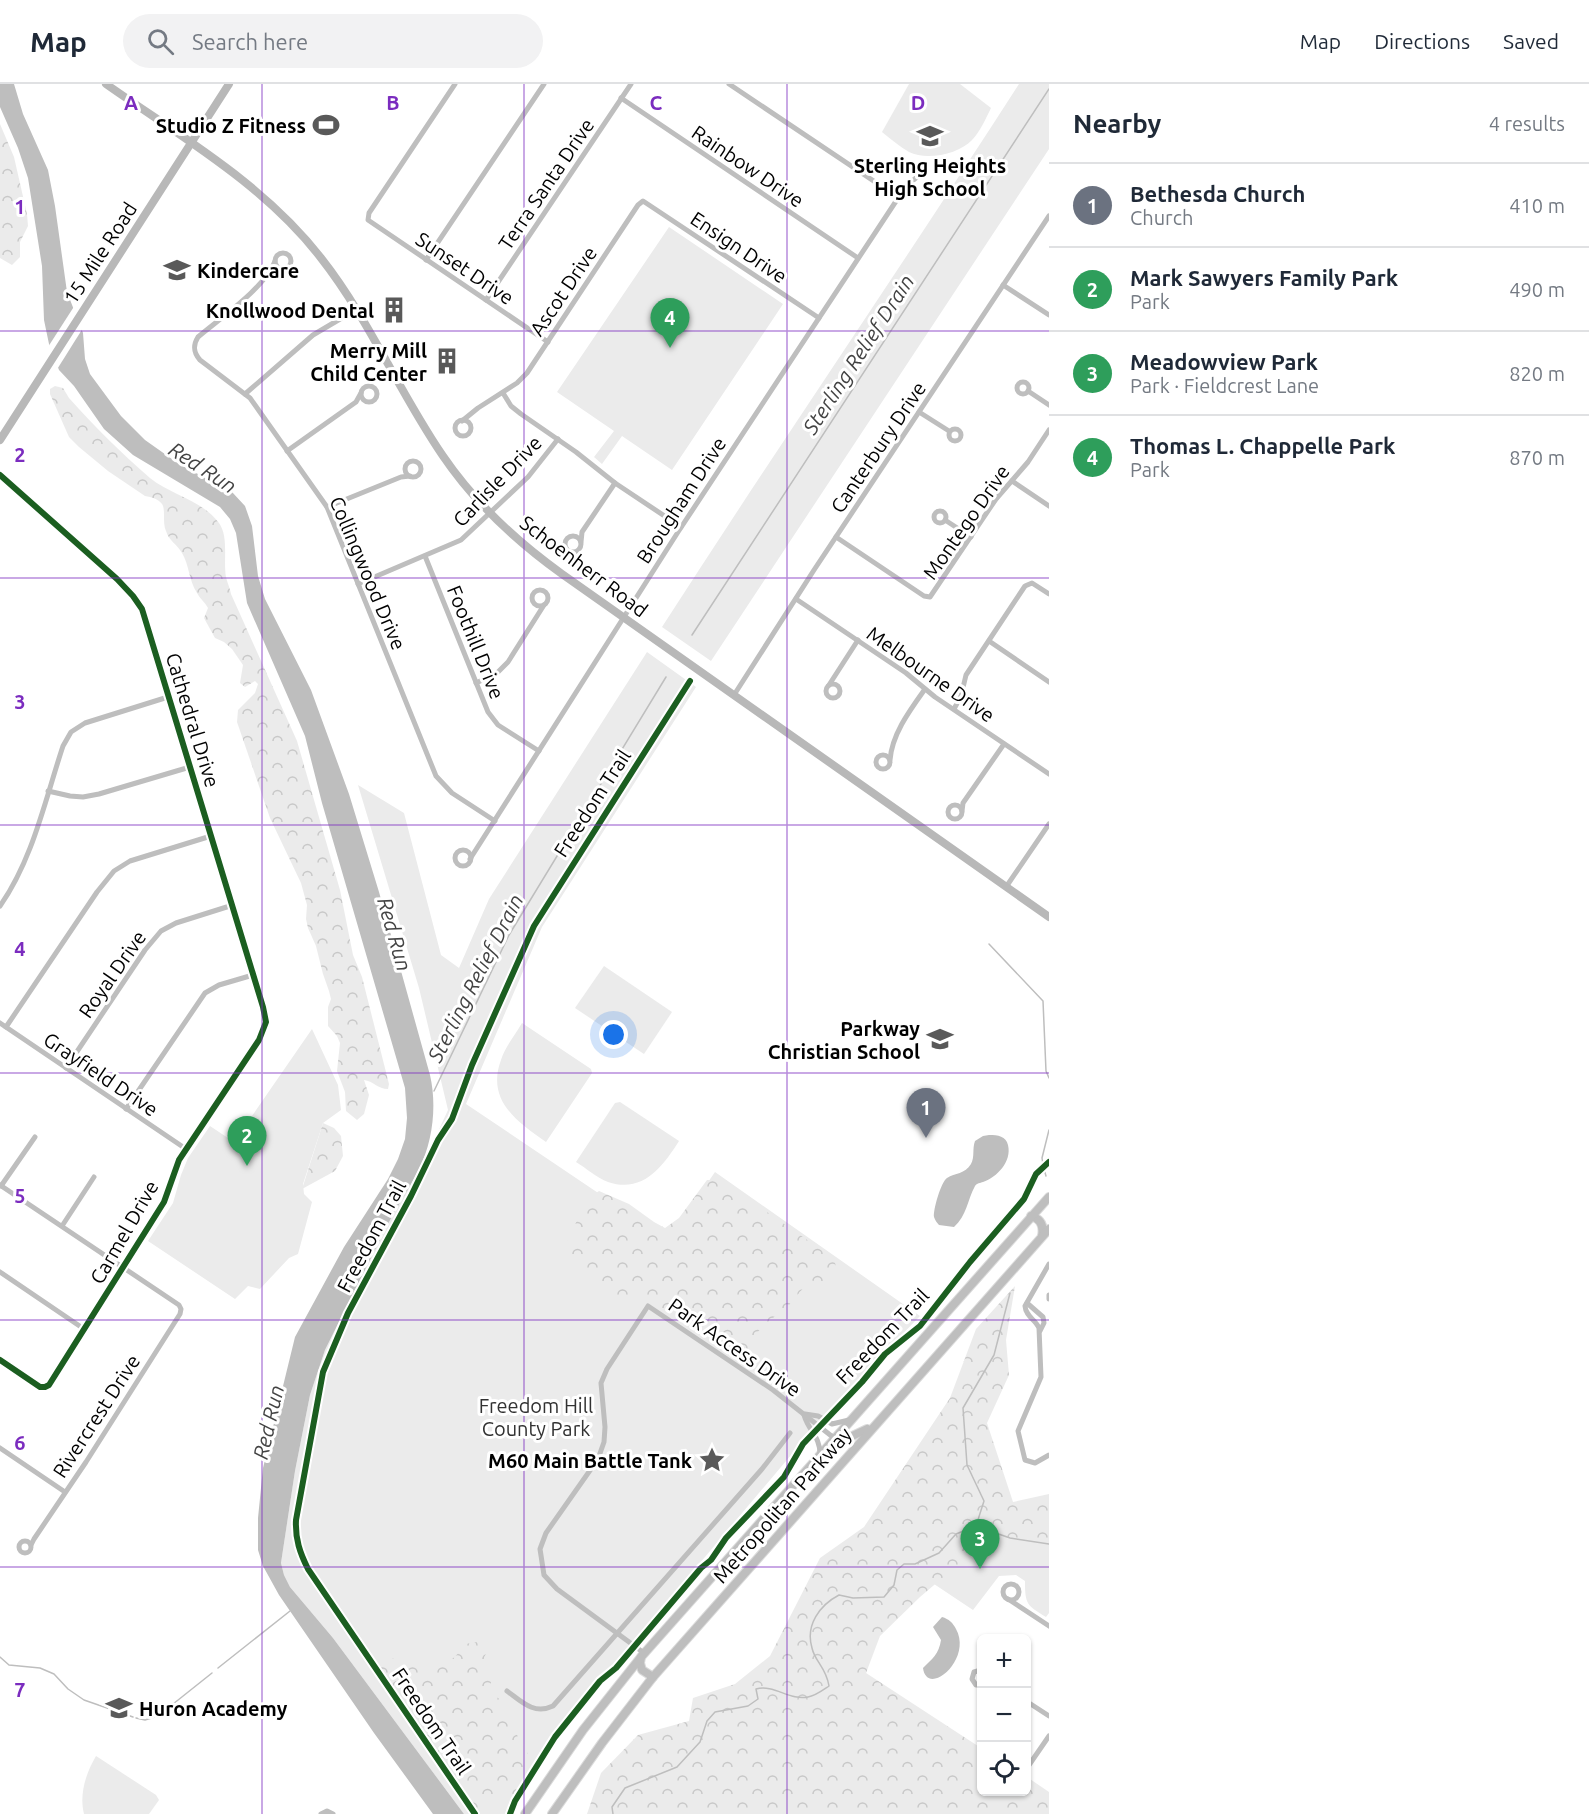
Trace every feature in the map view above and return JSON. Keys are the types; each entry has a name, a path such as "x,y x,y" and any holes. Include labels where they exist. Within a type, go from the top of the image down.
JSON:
{"main road":[{"name":"Schoenherr Road","path":"106,84 249,184 282,214 322,258 357,309 437,446 461,480 517,540 544,562 1049,918"},
{"name":"15 Mile Road","path":"0,440 229,84"},
{"name":"Metropolitan Parkway","path":"525,1814 589,1723 642,1655 1049,1197"},
{"path":"1031,1216 1042,1224 1042,1237"},
{"name":"Metropolitan Parkway","path":"552,1814 602,1743 653,1677 1049,1229"},
{"path":"834,1438 846,1439 875,1425"},
{"path":"642,1655 640,1663 642,1670 653,1677"}],"street":[{"name":"Sunset Drive","path":"455,84 367,218 548,342"},
{"path":"426,260 544,84"},
{"name":"Terra Santa Drive","path":"486,300 631,84"},
{"path":"729,84 898,198"},
{"name":"Rainbow Drive","path":"621,98 858,258"},
{"name":"Brougham Drive","path":"470,859 681,527 858,258 910,181 922,173"},
{"name":"Ensign Drive","path":"643,201 819,318"},
{"name":"Ascot Drive","path":"462,421 524,376 638,205 643,201"},
{"name":"Canterbury Drive","path":"734,695 1049,216"},
{"path":"284,253 288,256 289,265 271,269 279,254 284,253"},
{"path":"275,261 280,268"},
{"name":"Collingwood Drive","path":"271,269 247,296 198,338 194,347 195,352 200,360 245,394 327,507 436,776 453,793 495,821"},
{"path":"1003,285 1049,315"},
{"path":"245,394 313,335 357,309"},
{"path":"287,451 356,402 366,387 375,390 375,399 356,402"},
{"path":"1028,391 1049,405"},
{"path":"361,393 366,401"},
{"path":"503,393 511,406 615,483 681,527"},
{"path":"920,412 949,431"},
{"path":"468,423 462,421 457,423 455,428 457,433 461,436 469,432 470,416"},
{"name":"Montego Drive","path":"836,537 927,598 933,595 971,537 1028,462 1049,430"},
{"name":"Carlisle Drive","path":"358,584 461,540 528,477 558,440"},
{"path":"327,507 401,477 419,474 420,465 413,462 408,464 401,477"},
{"path":"406,468 410,476"},
{"name":"Cathedral Drive","path":"0,475 134,596 146,619 265,1016 264,1029"},
{"path":"1012,481 1049,506"},
{"path":"582,532 579,549 575,552 570,551 566,547 566,542 569,538 582,532 615,483"},
{"path":"945,520 971,537"},
{"path":"573,537 578,538 581,542"},
{"name":"Foothill Drive","path":"425,556 488,711 498,724 539,752"},
{"path":"954,709 961,696 966,675 1025,586 1030,582 1049,594"},
{"path":"476,682 497,673 508,662 547,601 546,592 541,590 534,594 533,599 538,613"},
{"name":"Melbourne Drive","path":"796,599 906,672 925,689 1049,774"},
{"path":"535,603 539,606 544,605"},
{"path":"834,677 839,694 832,698 826,692 828,685 858,640"},
{"path":"989,641 1049,682"},
{"path":"828,685 837,686"},
{"path":"891,751 876,760 879,768 888,768 891,751 902,724 925,689"},
{"path":"0,906 26,862 63,746 71,732 78,726 168,697"},
{"path":"963,803 949,808 950,817 957,819 961,816 963,803 1004,744"},
{"path":"883,755 890,760"},
{"path":"48,791 70,796 91,795 190,767"},
{"path":"955,805 960,807 962,812"},
{"path":"1006,887 1049,824"},
{"path":"6,1027 97,892 114,871 130,861 211,836"},
{"path":"465,851 469,854 470,859 464,866 457,863 457,854 460,851 475,850"},
{"name":"Royal Drive","path":"66,1068 145,950 161,931 176,923 232,905"},
{"path":"126,1109 205,993 219,985 253,975"},
{"name":"Grayfield Drive","path":"0,1023 186,1149"},
{"name":"Carmel Drive","path":"0,1360 45,1388 164,1202 175,1168 264,1029"},
{"path":"35,1137 1,1185 122,1267"},
{"path":"62,1226 94,1177"},
{"path":"1049,1264 1027,1303 1026,1312 1036,1322 1039,1332 1041,1377 1018,1431 1025,1460 1035,1463 1049,1455"},
{"name":"Rivercrest Drive","path":"31,1542 174,1324 181,1309 179,1305 122,1267"},
{"path":"0,1272 84,1329"},
{"path":"1027,1303 1043,1317 1044,1323 1039,1332"},
{"name":"Park Access Drive","path":"642,1655 617,1632 548,1580 543,1572 540,1549 546,1533 598,1459 604,1442 605,1427 601,1383 607,1369 648,1306 834,1438"},
{"path":"1040,1355 1049,1356"},
{"path":"803,1414 808,1428 819,1440 820,1454"},
{"name":"Park Access Drive","path":"803,1414 818,1416 832,1424 850,1419"},
{"path":"507,1691 535,1710 545,1710 553,1706 762,1469 790,1433"},
{"path":"2,1452 65,1492"},
{"path":"1019,1606 1017,1587 1008,1584 1004,1595 1008,1599 1049,1626"},
{"path":"1008,1599 1017,1596"},
{"path":"977,1671 974,1672 972,1679 977,1685"},
{"path":"1031,1704 1049,1716"},
{"path":"1031,1762 1049,1736"},
{"path":"321,1814 327,1811 333,1814"}],"green space":[{"path":"909,84 960,84 991,108 978,133 966,145 942,155 916,155 882,132"},
{"path":"1019,84 1049,84 1049,149 711,661 662,627"},
{"path":"0,124 14,157 27,214 28,226 20,242 20,257 12,265 0,258"},
{"path":"669,227 783,304 672,470 622,436 602,464 594,457 614,431 557,392"},
{"path":"55,386 63,388 69,398 98,429 150,478 204,509 212,515 222,529 225,542 225,570 231,594 297,741 340,890 353,955 362,977 389,1084 388,1089 384,1089 364,1080 369,1095 364,1114 357,1120 346,1111 345,1092 337,1071 340,1043 328,1026 328,1007 331,999 316,946 308,928 307,905 301,883 270,818 237,722 238,710 255,693 258,684 255,681 245,687 240,683 243,665 232,649 215,638 204,618 208,608 194,588 182,553 167,534 162,504 155,498 145,496 108,471 69,437 50,394 50,389"},
{"name":"Freedom Hill County Park","path":"647,652 696,687 542,927 466,1104 668,1240 715,1172 920,1316 829,1410 613,1666 586,1694 540,1756 507,1814 464,1814 333,1638 290,1587 281,1563 295,1471 310,1395 325,1350 389,1222 425,1160 448,1110 419,988 358,785 404,813 441,955 459,968 489,899"},
{"path":"604,966 672,1012 644,1054 575,1008"},
{"path":"522,1023 591,1069 592,1073 546,1142 507,1109 498,1087 497,1074 503,1055"},
{"path":"312,1029 338,1085 341,1110 323,1123 303,1184 304,1194 312,1202 298,1254 289,1258 260,1289 248,1286 235,1299 148,1241 173,1203 188,1158 210,1126 234,1142"},
{"path":"620,1102 679,1141 666,1160 651,1175 642,1181 620,1185 608,1182 576,1162 615,1103"},
{"path":"323,1123 334,1128 341,1136 343,1156 335,1171 302,1189"},
{"path":"707,1180 721,1180 833,1258 836,1268 830,1285 810,1280 789,1305 763,1326 749,1342 755,1363 739,1362 679,1315 643,1297 620,1298 598,1291 563,1259 566,1245 586,1200 599,1191 629,1204 665,1228 679,1218"},
{"path":"1015,1286 1006,1340 1009,1375 987,1423 1013,1502 1049,1494 1049,1544 1010,1538 974,1551 920,1597 880,1636 866,1673 977,1745 977,1796 1031,1796 1031,1780 1049,1792 1049,1814 587,1814 601,1773 638,1735 689,1721 693,1698 735,1684 770,1656 820,1558 864,1527 950,1398 976,1329"},
{"path":"1010,1538 1049,1544 1049,1613 1046,1617 1028,1604 1025,1581 1016,1575 999,1576 973,1610 904,1564"},
{"path":"477,1642 484,1645 487,1651 484,1658 496,1669 490,1685 492,1693 509,1707 513,1728 528,1754 525,1777 516,1793 503,1801 492,1799 489,1812 486,1814 472,1814 465,1807 435,1757 385,1687 374,1667 384,1658 440,1664 452,1659 465,1644"},
{"path":"96,1756 156,1795 159,1800 149,1814 84,1814 82,1799 84,1784"}],"shaded area":[{"name":"Red Run","path":"0,84 14,84 23,114 48,170 67,292 83,333 85,359 90,374 121,416 145,440 179,464 232,492 245,506 252,526 258,576 265,599 311,690 349,794 430,1075 433,1111 428,1147 424,1158 325,1350 310,1395 295,1471 281,1563 290,1587 333,1638 464,1814 433,1814 279,1595 263,1566 258,1550 258,1518 263,1468 295,1337 344,1247 388,1179 398,1159 405,1139 407,1118 405,1088 322,803 305,736 247,603 236,533 230,519 220,507 133,455 104,429 74,386 59,370 49,344 44,320 42,266 28,178 0,107"},
{"path":"989,1135 1001,1137 1007,1142 1009,1151 1006,1163 988,1180 976,1185 964,1213 954,1227 939,1225 934,1218 934,1213 942,1185 947,1178 969,1167 973,1159 975,1141"},
{"path":"942,1617 956,1629 960,1641 959,1652 947,1671 940,1677 932,1679 926,1676 923,1668 939,1649 941,1640 933,1627"}],"pier":[{"path":"75,305 83,328 56,371 48,347"}],"waterway":[{"name":"Sterling Relief Drain","path":"692,635 1049,89"},
{"name":"Sterling Relief Drain","path":"434,1091 509,935 666,677"},
{"path":"989,944 1043,1001 1046,1071 1049,1078"},
{"path":"1043,1164 1042,1158 1049,1130"},
{"path":"1044,1169 1046,1176"},
{"path":"976,1526 984,1501 967,1465 963,1408 994,1355 1010,1293"},
{"path":"613,1814 612,1807 625,1788 677,1767 700,1742 707,1721 715,1712 748,1706 758,1699 756,1689 769,1689 801,1698 813,1695 829,1686 826,1674 813,1653 810,1640 812,1624 820,1610 832,1599 839,1595 853,1598 884,1597 894,1585 897,1570 904,1564 915,1564 939,1553 956,1534 976,1526 1010,1538 1049,1544"},
{"path":"218,1668 290,1611"},
{"path":"0,1657 9,1665 40,1668 54,1674 68,1689 84,1700 133,1717"},
{"path":"136,1718 145,1720 158,1716 212,1673"}],"cycle path":[{"path":"0,475 117,579 142,609 266,1022 259,1040 179,1160 164,1202 49,1385 40,1387 0,1360"},
{"name":"Freedom Trail","path":"475,1814 308,1569 300,1551 296,1520 323,1372 348,1313 411,1196 438,1140 452,1119 472,1065 534,926 690,681"},
{"name":"Freedom Trail","path":"510,1814 515,1801 555,1737 600,1681 616,1668 701,1568 711,1560 726,1538 784,1477 803,1444 862,1382 885,1354 920,1326 970,1262 1024,1199 1036,1174 1049,1162"}],"place":[{"name":"Studio Z Fitness","path":"326,125"},
{"name":"Sterling Heights High School","path":"930,136"},
{"name":"Kindercare","path":"177,270"},
{"name":"Knollwood Dental","path":"394,310"},
{"name":"Thomas L. Chappelle Park","path":"670,348"},
{"name":"Merry Mill Child Center","path":"447,361"},
{"name":"Parkway Christian School","path":"940,1039"},
{"name":"Bethesda Church","path":"926,1138"},
{"name":"Mark Sawyers Family Park","path":"247,1166"},
{"name":"M60 Main Battle Tank","path":"712,1460"},
{"name":"Meadowview Park","path":"980,1569"},
{"name":"Huron Academy","path":"119,1708"}]}
